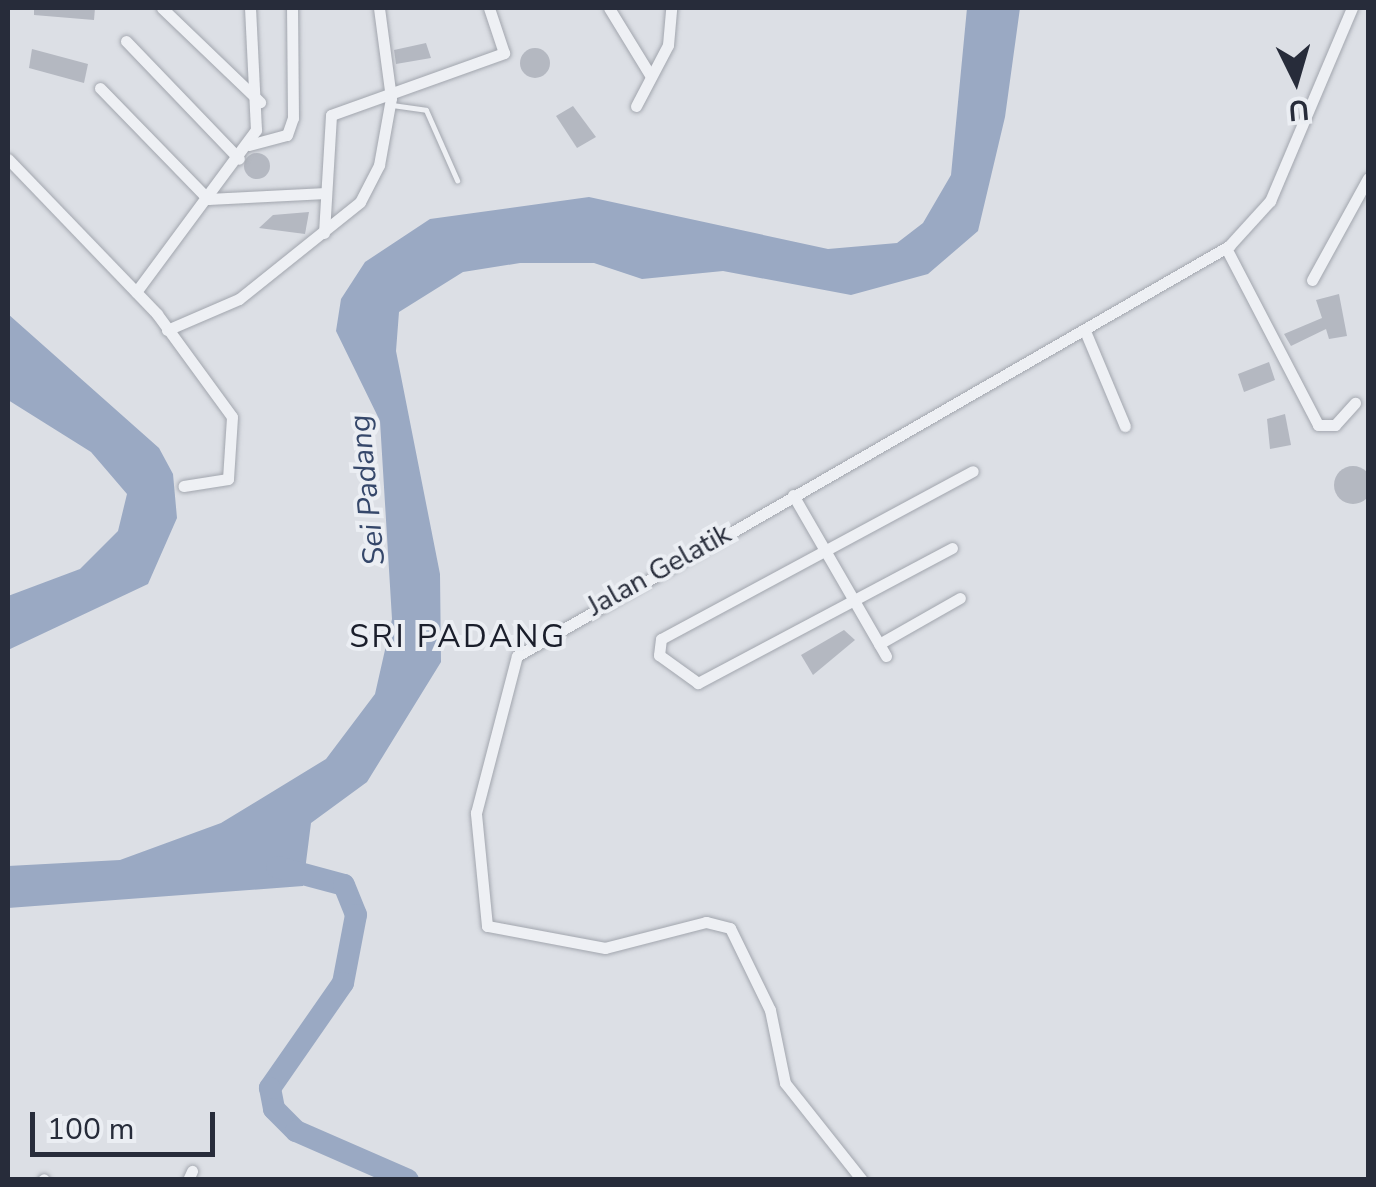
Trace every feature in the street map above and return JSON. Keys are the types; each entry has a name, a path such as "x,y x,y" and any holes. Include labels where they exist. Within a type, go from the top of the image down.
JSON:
{"street":[{"path":"162,8 260,103"},
{"path":"136,292 249,145 260,103 250,8"},
{"path":"249,145 286,134 293,118 292,8"},
{"path":"167,330 240,299 360,202 379,166 392,90 379,8"},
{"path":"324,233 331,115 504,52 489,8"},
{"path":"609,8 650,76"},
{"path":"636,106 668,46 671,8"},
{"name":"Jalan Gelatik","path":"862,1180 784,1083 770,1010 730,928 706,922 605,948 512,938 487,926 478,887 485,752 517,656 1226,248 1270,201 1352,8"},
{"path":"126,41 239,159"},
{"path":"100,88 208,199 326,193"},
{"path":"8,159 136,292 235,424 228,479 184,486"},
{"path":"1312,280 1368,178"},
{"path":"1226,248 1318,425 1335,424 1355,403"},
{"path":"1085,331 1124,426"},
{"path":"952,548 698,682 659,655 661,639 973,471"},
{"path":"793,495 886,656"},
{"path":"879,644 960,598"}],"lane":[{"path":"390,105 426,110 457,180"}],"water":[{"path":"967,8 1020,8 1005,117 978,231 928,274 851,295 723,271 642,279 594,263 520,263 463,272 399,312 396,351 440,574 441,662 367,782 311,823 303,886 8,908 8,866 120,860 221,823 326,759 375,694 392,619 380,421 336,331 341,299 365,262 430,219 589,197 828,249 897,243 923,223 951,175"},
{"path":"8,314 159,448 173,474 177,518 148,584 8,650 8,596 80,569 118,531 127,494 91,452 8,400"}],"building":[{"path":"34,8 95,8 94,20 34,15"},
{"path":"426,43 431,58 396,64 394,50"},
{"path":"535,48 549,57 550,63 541,77 535,78 521,69 520,63 529,49"},
{"path":"32,49 88,64 84,83 29,68"},
{"path":"573,106 596,137 577,148 556,116"},
{"path":"257,153 266,157 270,166 266,175 257,179 248,175 244,166 248,157"},
{"path":"309,212 305,234 259,228 273,215"},
{"path":"1339,294 1347,336 1329,339 1326,329 1291,346 1284,334 1322,318 1316,300"},
{"path":"1269,362 1275,380 1244,392 1238,374"},
{"path":"1285,414 1291,445 1270,449 1267,419"},
{"path":"1353,466 1367,471 1372,485 1367,499 1353,504 1339,499 1334,485 1339,471"},
{"path":"844,630 855,640 813,675 801,655"}],"waterway":[{"path":"277,867 344,885 356,915 343,983 270,1088 274,1109 296,1131 408,1180"}],"district":[{"name":"SRI PADANG","path":"458,637"}],"water label":[{"name":"Sei Padang","path":"368,490"}]}
